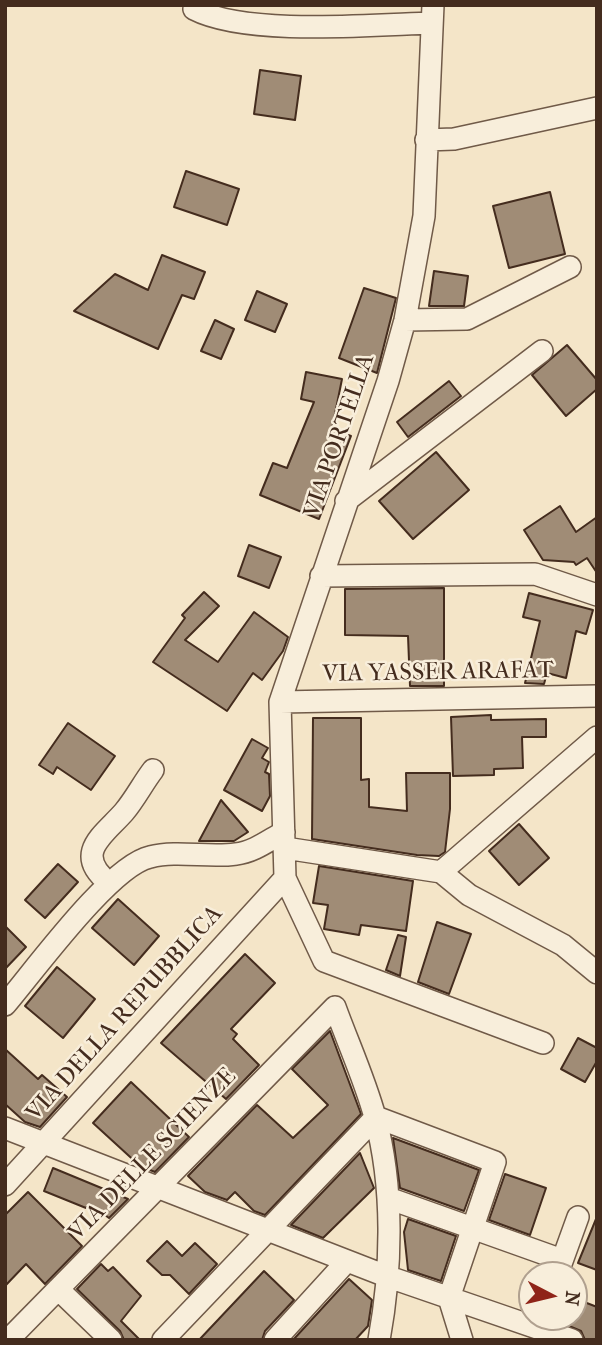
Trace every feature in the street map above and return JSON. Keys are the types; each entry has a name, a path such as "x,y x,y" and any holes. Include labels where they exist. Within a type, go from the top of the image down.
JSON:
{"street":[{"path":"194,9 212,18 302,27 432,14"},
{"name":"VIA PORTELLA","path":"285,878 280,702 388,381 405,320 424,216 432,14"},
{"path":"426,140 454,139 597,108"},
{"path":"405,320 467,319 570,267"},
{"path":"346,500 542,351"},
{"path":"321,576 535,575 597,595"},
{"name":"VIA YASSER ARAFAT","path":"280,702 597,696"},
{"path":"441,872 597,737"},
{"path":"109,883 96,872 93,862 97,841 103,830 124,812 153,770"},
{"path":"5,1005 109,883 131,865 150,856 237,854 285,840 441,872 470,895 563,946 597,973"},
{"path":"285,878 324,961 543,1043"},
{"name":"VIA DELLA REPUBBLICA","path":"5,1185 285,878"},
{"name":"VIA DELLE SCIENZE","path":"9,1340 335,1007 376,1117"},
{"path":"376,1117 495,1162 449,1298 462,1340"},
{"path":"376,1117 388,1198 386,1276 379,1340"},
{"path":"163,1340 376,1117"},
{"path":"5,1128 386,1276 518,1321"},
{"path":"388,1198 472,1228 546,1261"},
{"path":"562,1261 578,1217"},
{"path":"275,1340 347,1261"},
{"path":"58,1289 111,1340"},
{"path":"548,1331 572,1340"}],"building":[{"path":"260,70 301,76 295,120 254,114"},
{"path":"186,171 239,189 227,225 174,207"},
{"path":"550,192 565,254 509,268 493,206"},
{"path":"162,255 205,272 194,299 182,295 158,349 74,311 115,274 148,290"},
{"path":"434,271 468,276 464,306 429,306"},
{"path":"364,288 396,298 377,373 339,358"},
{"path":"257,291 287,304 275,332 245,320"},
{"path":"215,320 234,329 221,359 201,351"},
{"path":"567,345 597,380 597,389 566,416 532,375"},
{"path":"306,372 342,379 332,429 351,436 319,519 260,495 273,463 287,468 314,402 301,399"},
{"path":"449,381 461,396 408,437 397,422"},
{"path":"436,452 469,490 413,539 379,501"},
{"path":"560,506 576,532 597,517 597,573 587,558 576,565 574,562 543,560 524,530"},
{"path":"249,545 281,557 269,588 238,576"},
{"path":"444,588 444,686 410,686 408,636 345,635 345,589"},
{"path":"204,592 219,606 185,640 218,662 254,612 288,637 283,651 262,680 253,673 227,711 153,662 185,618 182,615"},
{"path":"529,593 593,610 586,634 576,631 566,678 547,673 544,684 525,683 540,621 523,617"},
{"path":"491,715 491,720 546,719 546,737 522,737 523,768 494,769 494,775 453,776 451,717"},
{"path":"313,718 361,718 361,780 369,779 369,807 407,811 406,773 450,773 450,809 445,852 439,856 417,855 312,839"},
{"path":"68,723 115,756 91,790 57,767 53,774 39,765"},
{"path":"252,739 268,748 262,758 269,762 265,772 269,774 270,796 262,811 224,790"},
{"path":"221,800 248,832 234,841 199,841"},
{"path":"519,824 549,858 519,885 489,851"},
{"path":"58,864 78,882 45,918 25,900"},
{"path":"319,866 413,881 406,931 361,925 359,935 324,929 328,905 313,903"},
{"path":"118,899 159,936 134,965 92,928"},
{"path":"437,922 471,934 449,994 418,982"},
{"path":"5,926 26,947 5,969"},
{"path":"398,935 406,937 400,976 386,970"},
{"path":"245,954 275,983 231,1029 237,1034 233,1039 259,1065 226,1099 161,1043"},
{"path":"57,967 95,999 63,1038 25,1006"},
{"path":"330,1031 361,1114 265,1215 254,1211 235,1192 227,1200 205,1192 188,1176 257,1105 293,1138 328,1105 292,1069"},
{"path":"578,1038 597,1048 597,1061 585,1082 561,1069"},
{"path":"5,1049 38,1079 42,1075 67,1097 40,1127 25,1122 5,1104"},
{"path":"131,1082 189,1137 155,1172 140,1166 93,1123"},
{"path":"393,1138 479,1170 464,1211 400,1188"},
{"path":"360,1153 374,1188 323,1238 291,1225"},
{"path":"53,1168 128,1199 109,1218 90,1204 86,1208 44,1191"},
{"path":"505,1174 546,1188 530,1235 489,1220"},
{"path":"28,1192 82,1246 45,1284 26,1264 5,1286 5,1215"},
{"path":"408,1219 456,1236 441,1281 408,1270 404,1232"},
{"path":"597,1219 597,1270 588,1267 588,1261 579,1261"},
{"path":"167,1241 182,1256 195,1243 217,1264 189,1294 170,1275 162,1275 147,1261"},
{"path":"101,1264 108,1271 113,1267 141,1296 121,1321 140,1340 124,1340 120,1331 77,1289"},
{"path":"264,1271 294,1300 265,1331 262,1340 199,1340"},
{"path":"349,1279 372,1300 368,1326 355,1340 293,1340"},
{"path":"588,1303 597,1307 597,1340 585,1340 581,1331 588,1331"}]}
